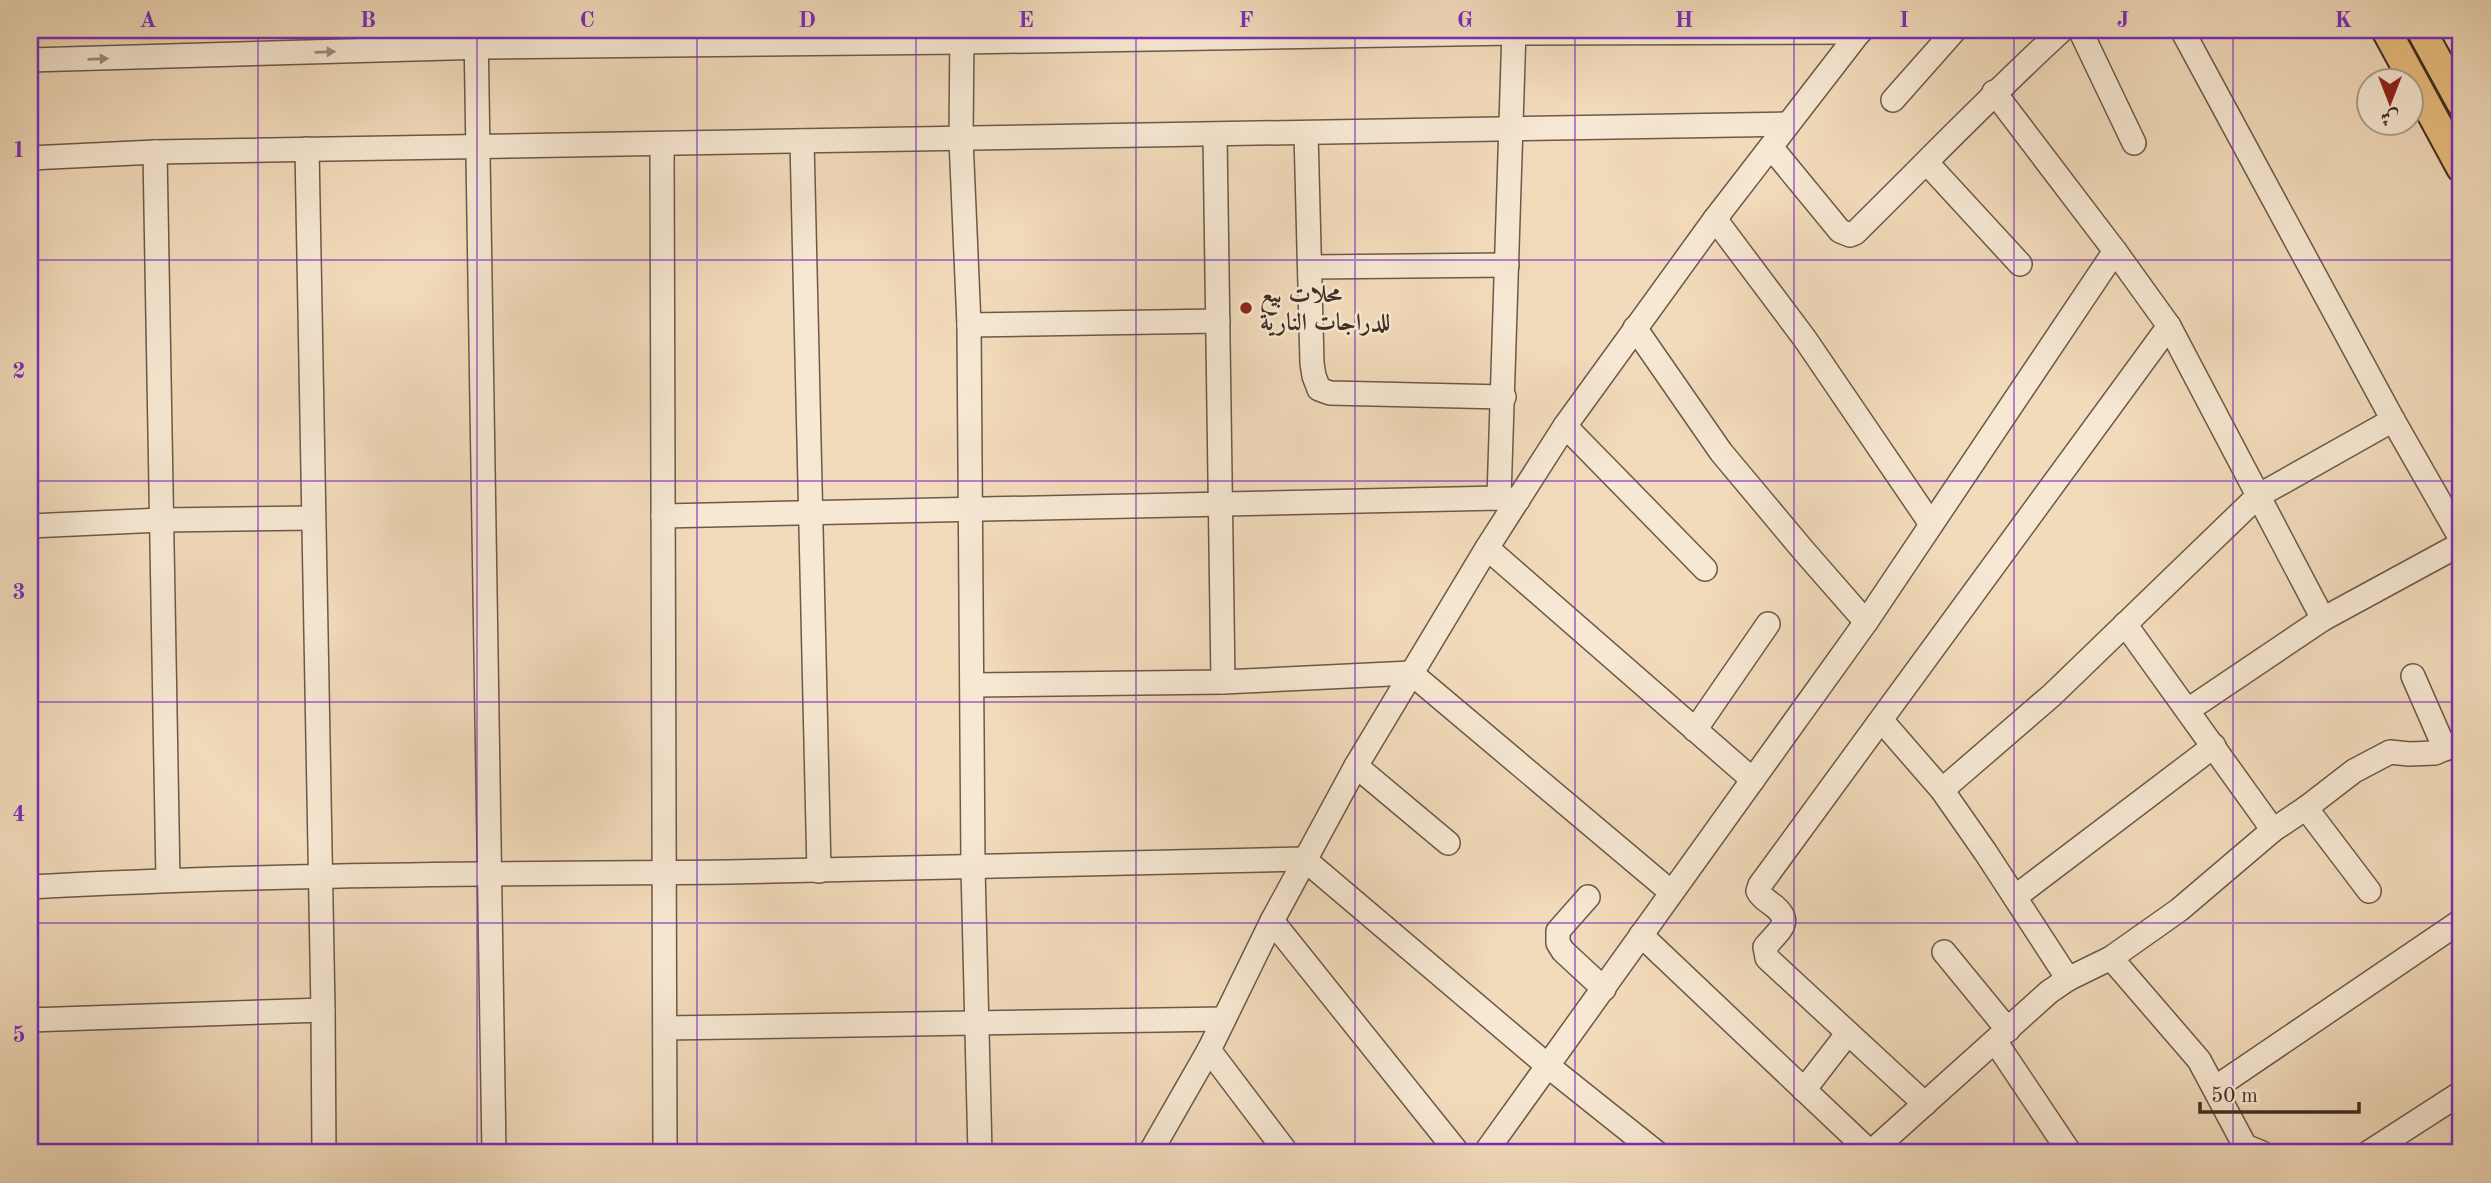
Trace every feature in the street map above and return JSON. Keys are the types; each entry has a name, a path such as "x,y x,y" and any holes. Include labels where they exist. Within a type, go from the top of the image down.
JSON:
{"main road":[{"path":"2386,30 2461,168"},
{"path":"2421,30 2461,103"}],"street":[{"path":"1893,100 1955,30"},
{"path":"1771,148 1840,231 1850,235 1855,233 1927,163 1994,92 2062,30"},
{"path":"2080,30 2134,143"},
{"path":"2182,30 2461,541 2323,619 2188,710"},
{"path":"1508,499 1503,397 1514,31"},
{"path":"30,61 476,39 1860,31"},
{"path":"1150,1153 1209,1050 1304,859 1356,766 1487,548 1508,499 1860,31"},
{"path":"963,36 961,139 969,325 973,868 980,1153"},
{"path":"476,39 494,1153"},
{"path":"1994,92 2169,326 2323,619"},
{"path":"30,158 307,149 1788,124"},
{"path":"1306,133 1312,363 1319,389 1331,393 1503,397"},
{"path":"1216,135 1223,682"},
{"path":"802,141 819,870"},
{"path":"662,144 665,1153"},
{"path":"307,149 324,1153"},
{"path":"155,152 167,880"},
{"path":"1927,163 2020,264"},
{"path":"1716,219 1805,339 1931,524"},
{"path":"1485,1153 1866,622 2115,251"},
{"path":"1310,267 1507,265"},
{"path":"969,325 1218,321"},
{"path":"1925,1104 1767,958 1765,947 1784,926 1785,918 1783,912 1758,891 2169,326"},
{"path":"1635,328 1721,452 1866,622"},
{"path":"1942,790 2052,695 2258,496 2393,420"},
{"path":"1565,426 1705,569"},
{"path":"663,516 1508,499"},
{"path":"30,526 161,520 313,518"},
{"path":"1487,548 1753,780"},
{"path":"1695,730 1768,624"},
{"path":"2125,624 2273,830"},
{"path":"972,685 1223,682 1411,673 1671,892"},
{"path":"1641,935 1871,1153 2049,992 2068,979 2111,958 2179,910 2273,830 2354,771 2390,752 2423,754 2453,745 2413,676"},
{"path":"1882,721 1942,790 2068,979"},
{"path":"2015,897 2214,746"},
{"path":"1356,766 1448,843"},
{"path":"2306,808 2369,891"},
{"path":"30,887 167,880 491,872 973,868 1304,859 1548,1066 1657,1153"},
{"path":"1588,897 1558,931 1557,938 1563,951 1604,989"},
{"path":"1272,921 1458,1153"},
{"path":"2214,1088 2461,921"},
{"path":"1944,952 2001,1035 2070,1153"},
{"path":"2111,958 2199,1060 2245,1146 2262,1153"},
{"path":"30,1020 323,1010"},
{"path":"665,1028 1224,1019"},
{"path":"1804,1090 1848,1033"},
{"path":"1209,1050 1287,1153"},
{"path":"2368,1153 2461,1093"}],"place":[{"name":"محلات بيع للدراجات النارية","path":"1246,308"}]}
